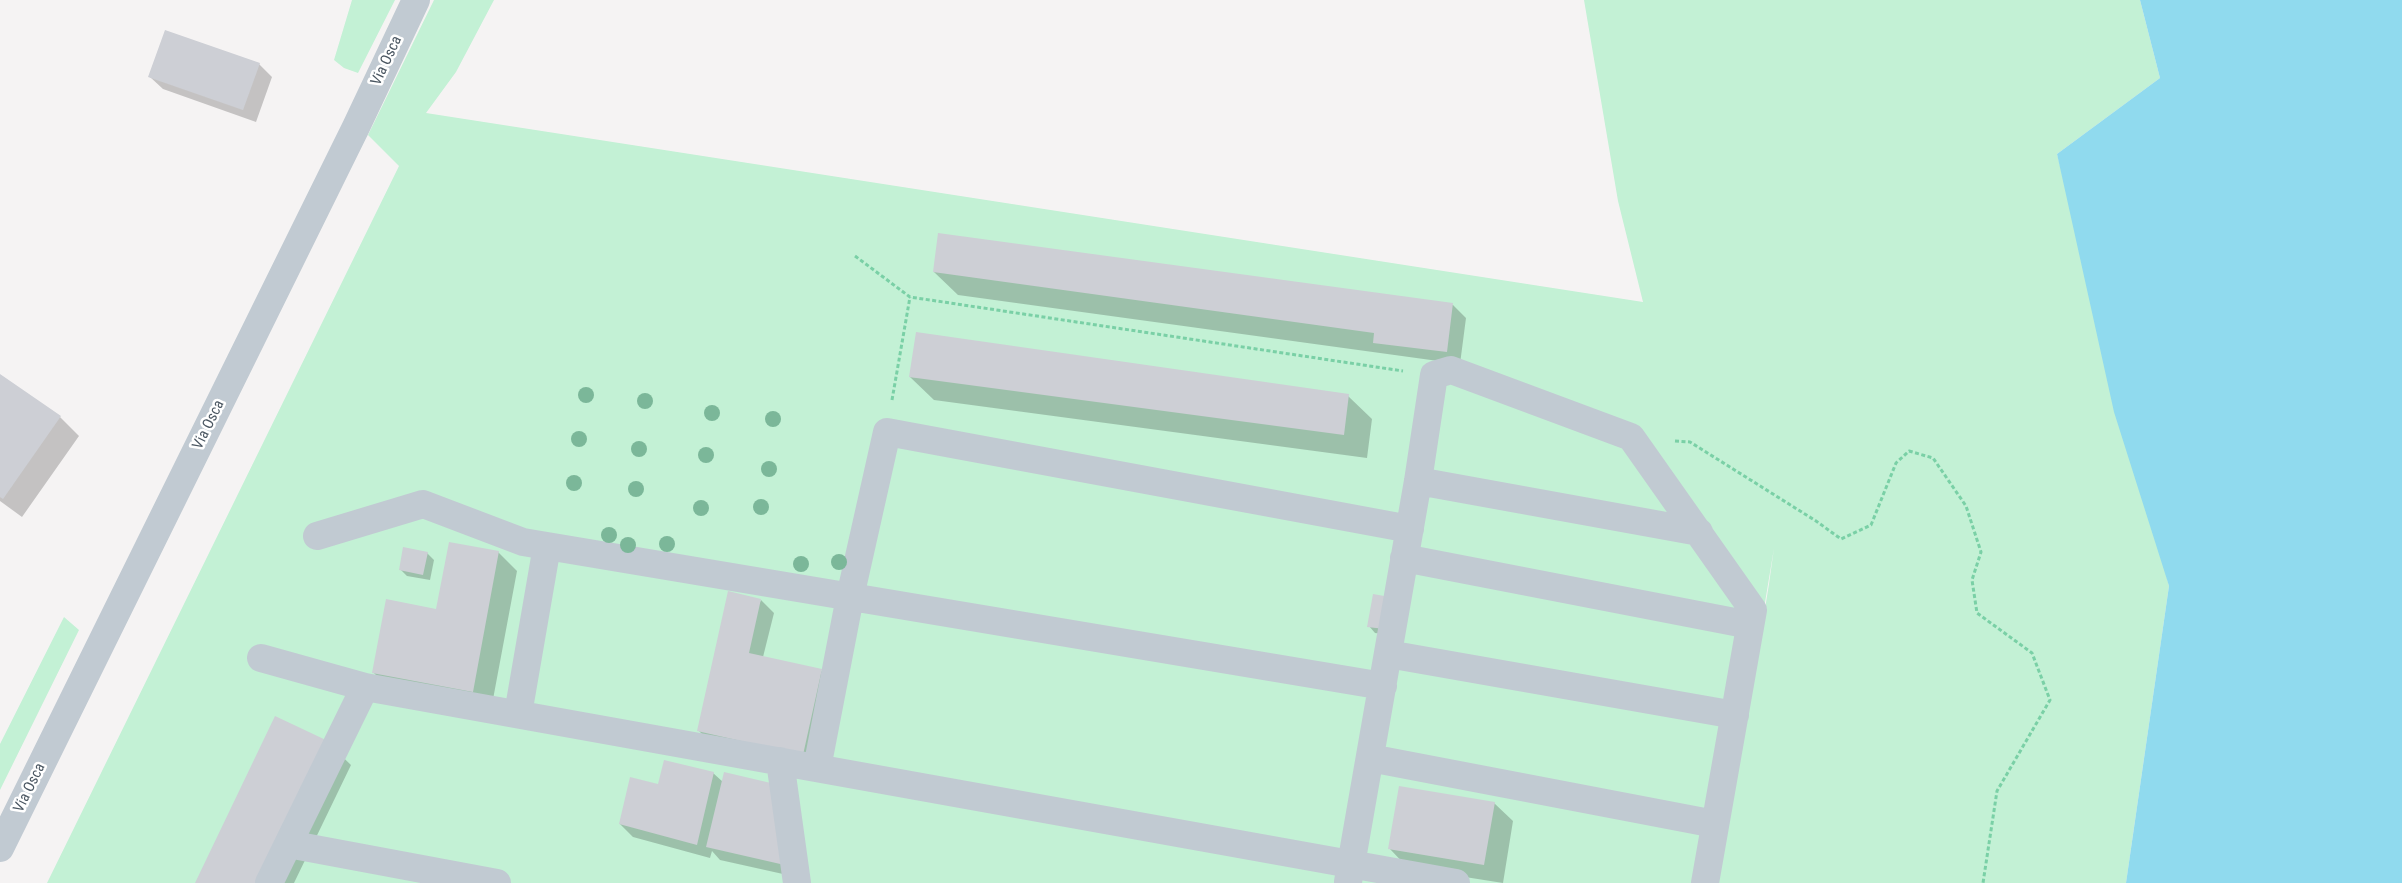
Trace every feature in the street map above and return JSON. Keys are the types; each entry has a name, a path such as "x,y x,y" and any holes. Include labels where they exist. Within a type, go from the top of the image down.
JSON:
{"street":[{"name":"Via Osca","path":"0,848 356,127 416,0"},
{"path":"1349,874 1410,529 1434,375 1451,370 1631,437 1753,610 1705,883"},
{"path":"817,768 850,597 887,432 1410,529"},
{"path":"1418,481 1699,532"},
{"path":"317,536 423,504 523,542 1383,686"},
{"path":"518,714 547,546"},
{"path":"1404,558 1750,625"},
{"path":"1388,654 1735,714"},
{"path":"261,658 365,687 817,768 1349,874 1456,883"},
{"path":"269,883 365,687"},
{"path":"1370,758 1716,824"},
{"path":"780,762 797,883"},
{"path":"288,844 497,883"}],"path":[{"path":"855,256 910,296 1434,375"},
{"path":"887,432 910,296"},
{"path":"1631,437 1690,442 1816,521 1841,539 1871,526 1896,463 1910,451 1933,458 1966,506 1981,552 1972,580 1977,613 2032,653 2050,700 1997,791 1982,883"}],"green space":[{"path":"352,0 395,0 358,73 344,68 334,60"},
{"path":"434,0 494,0 456,72 426,113 1643,302 1618,201 1584,0 2140,0 2160,78 2057,154 2169,586 2126,883 47,883 399,166 368,135","holes":["1774,548 1741,754 1740,754"]},
{"path":"64,617 79,630 0,790 0,744"}],"water":[{"path":"2140,0 2402,0 2402,883 2126,883 2169,586 2114,412 2057,154 2160,78"}],"building":[{"path":"165,30 260,63 243,110 148,77"},
{"path":"938,233 1453,303 1447,352 1373,343 1374,333 933,272"},
{"path":"916,332 1349,394 1344,435 909,377"},
{"path":"0,374 61,416 3,499 0,497"},
{"path":"449,542 499,551 473,692 372,673 386,599 436,609"},
{"path":"403,547 428,552 423,575 399,570"},
{"path":"728,591 761,599 749,653 822,669 803,755 697,731"},
{"path":"1373,594 1390,597 1385,629 1367,627"},
{"path":"275,716 328,741 260,883 195,883"},
{"path":"664,760 714,772 697,845 619,824 630,777 658,784"},
{"path":"724,772 775,784 789,866 706,847"},
{"path":"1399,786 1495,802 1484,865 1388,849"}]}
